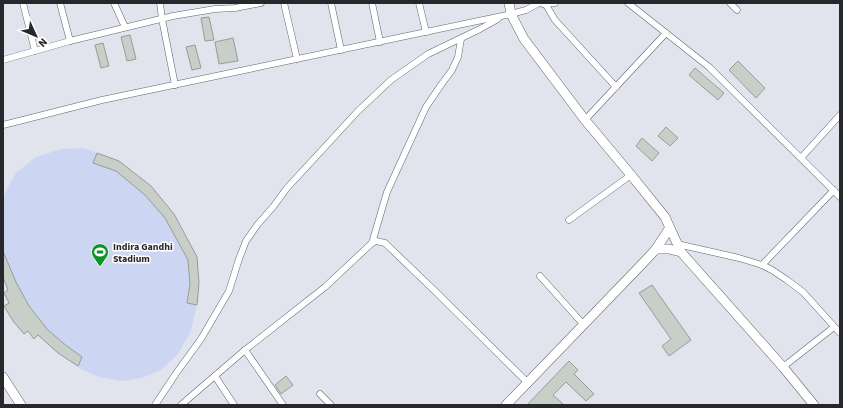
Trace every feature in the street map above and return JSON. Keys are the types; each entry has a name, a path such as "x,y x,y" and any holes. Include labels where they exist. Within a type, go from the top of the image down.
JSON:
{"street":[{"path":"23,3 35,51"},
{"path":"60,3 70,40"},
{"path":"114,3 125,27"},
{"path":"160,3 174,85"},
{"path":"3,60 70,40 173,16 261,3"},
{"path":"284,3 296,59"},
{"path":"331,3 341,50"},
{"path":"372,3 380,42"},
{"path":"419,3 426,32"},
{"path":"509,3 507,15 585,120 665,218 679,248 783,367 814,405"},
{"path":"3,125 102,100 507,15 526,10 538,4 546,5 556,3"},
{"path":"628,3 709,67 840,197"},
{"path":"730,3 737,10"},
{"path":"546,5 555,20 616,87"},
{"path":"155,405 201,339 229,291 246,241 287,188 358,111 391,80 428,54 507,15"},
{"path":"585,120 666,33"},
{"path":"372,243 387,192 426,107 452,70 458,57 461,39"},
{"path":"801,158 840,115"},
{"path":"569,220 631,175"},
{"path":"762,265 834,190"},
{"path":"506,405 656,249 669,229"},
{"path":"181,405 245,350 325,287 376,241 385,243 527,382"},
{"path":"656,249 679,248 739,258 762,265 787,280 803,292 840,333"},
{"path":"540,276 583,324"},
{"path":"783,367 834,327"},
{"path":"245,350 283,405"},
{"path":"215,376 234,405"},
{"path":"3,377 21,405"},
{"path":"320,394 331,405"}],"shaded area":[{"name":"Indira Gandhi Stadium","path":"84,148 119,161 151,186 172,212 197,257 199,283 197,305 191,331 178,354 161,370 142,378 122,381 99,377 81,369 58,353 38,335 34,339 28,331 24,334 13,321 4,306 9,303 4,293 8,290 3,277 3,199 6,191 16,173 36,157 61,149"}],"building":[{"path":"209,17 214,40 205,41 201,18"},
{"path":"130,35 136,59 127,61 121,37"},
{"path":"233,38 238,61 219,64 215,42"},
{"path":"103,43 109,66 101,68 95,45"},
{"path":"195,45 201,68 192,70 186,47"},
{"path":"738,61 765,88 756,98 729,70"},
{"path":"695,68 724,93 718,100 689,75"},
{"path":"666,127 678,138 670,146 658,136"},
{"path":"642,138 659,153 652,161 636,146"},
{"path":"97,153 119,161 151,186 174,214 197,257 199,283 197,305 187,303 190,284 188,260 165,218 145,195 116,171 93,163"},
{"path":"3,251 16,282 29,306 47,329 82,357 78,366 58,353 38,335 34,339 28,331 24,334 13,321 4,306 9,303 4,293 8,290 3,277"},
{"path":"652,285 691,340 669,356 662,346 671,339 639,293"},
{"path":"569,361 578,370 574,374 594,394 586,401 566,382 553,395 564,405 527,405"},
{"path":"286,376 293,385 281,394 275,385"}],"place":[{"name":"Indira Gandhi Stadium","path":"100,267"}]}
